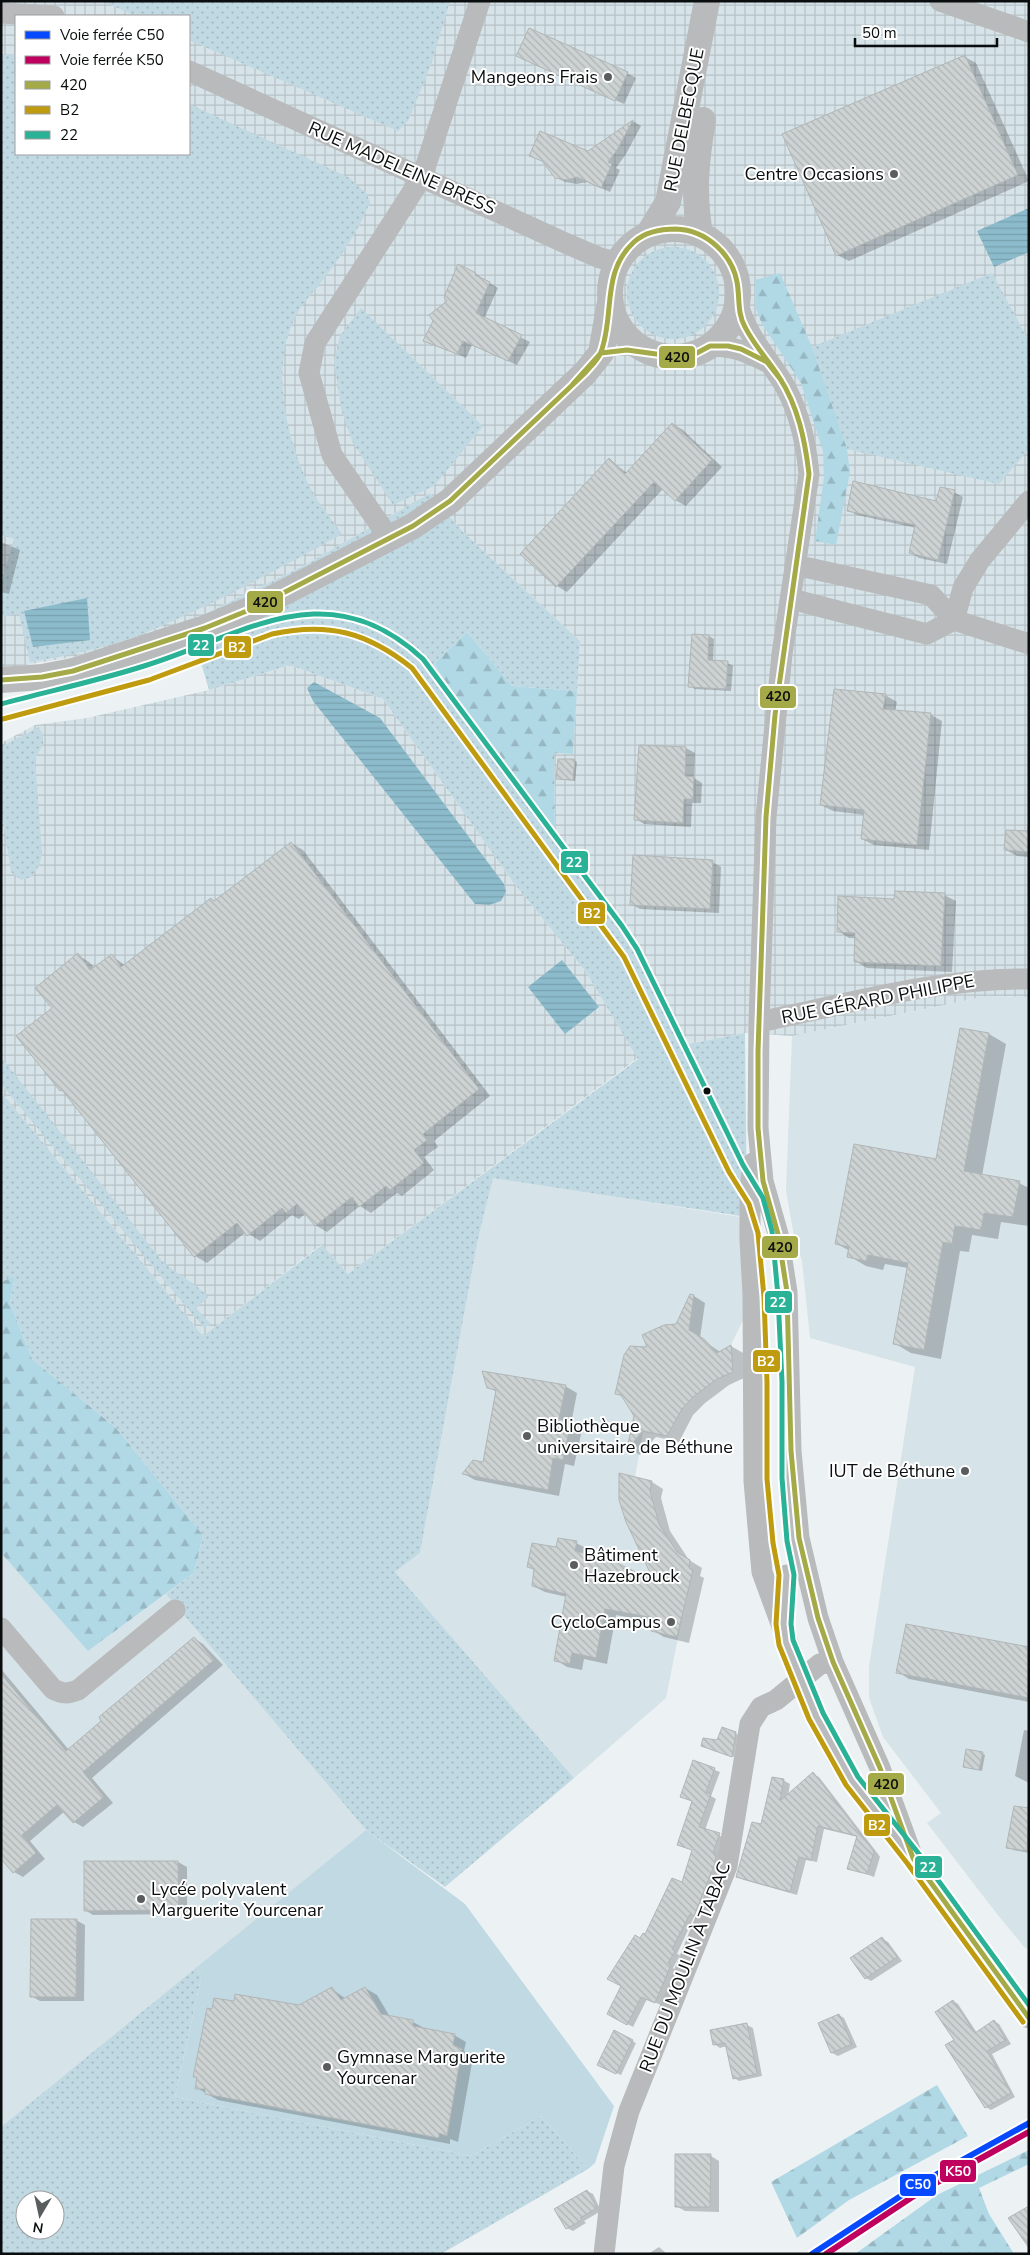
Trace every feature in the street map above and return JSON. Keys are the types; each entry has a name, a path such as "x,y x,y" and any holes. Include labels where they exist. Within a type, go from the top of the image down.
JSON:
{"street":[{"path":"389,538 332,455 310,373 314,343 422,177 480,1"},
{"name":"RUE DELBECQUE","path":"649,234 668,202 707,1"},
{"name":"RUE DELBECQUE","path":"700,234 694,193 697,154 724,1"},
{"path":"940,1 1029,32"},
{"path":"1,13 36,15"},
{"name":"RUE MADELEINE BRESS","path":"190,71 570,245 600,258 617,262"},
{"path":"1,690 42,677 102,662 205,628 254,608 413,526 450,501 585,373 600,353 610,302 610,282 617,262 636,240 649,234 674,228 700,234 712,241 731,263 738,290 738,304 743,324 788,392 797,414 808,460 808,491 795,565 775,714 766,817 758,1022 758,1128 763,1181 778,1234 787,1292 791,1451 799,1538 818,1618 833,1662 880,1768 912,1858"},
{"path":"610,302 618,326 634,344 645,351"},
{"path":"600,353 627,350 678,357 695,354 710,346 723,335 732,320 738,304"},
{"path":"710,346 728,346 741,349 767,362"},
{"path":"791,599 927,634 954,620 964,588 980,560 1029,501"},
{"path":"795,565 931,595 954,620 1029,644"},
{"path":"1,680 42,677"},
{"name":"RUE GÉRARD PHILIPPE","path":"758,1022 944,984 980,980 1029,979"},
{"path":"758,1128 750,1203 753,1294 754,1481 761,1567 783,1624 786,1642 816,1716 852,1781 912,1858 1029,2018"},
{"path":"783,1624 786,1575"},
{"path":"1,1628 53,1688 61,1693 70,1693 78,1690 175,1610"},
{"name":"RUE DU MOULIN À TABAC","path":"604,2254 614,2166 629,2111 727,1866 750,1724 761,1707 776,1700 802,1681 820,1664 833,1662"}],"shaded area":[{"path":"1,1 1029,1 1029,997 988,996 792,1036 745,1033 684,1045 633,940 555,834 554,753 573,754 580,641 463,532 430,493 305,565 189,622 74,657 1,669"},
{"path":"102,1 450,1 431,65 408,121 398,131 190,40 190,15 134,15"},
{"path":"15,54 15,155 190,155 190,104 348,177 366,193 370,202 361,223 343,252 301,307 291,327 285,349 282,372 287,418 299,463 315,496 342,534 224,597 152,630 107,646 30,662 19,614 1,617 1,584 14,539 1,535 1,55"},
{"path":"1029,208 1029,252 994,267 977,231"},
{"path":"664,247 682,247 699,254 712,267 719,284 719,302 712,319 699,332 682,339 664,339 647,332 634,319 627,302 627,284 634,267 647,254"},
{"path":"992,273 1029,341 1029,449 999,484 847,449 812,347"},
{"path":"361,308 483,426 434,486 393,505 353,443 341,409 334,361 340,336"},
{"path":"430,493 463,532 580,641 577,691 512,686 467,632 434,664 465,711 633,940 684,1045 745,1033 747,1217 493,1178 478,1239 420,1553 395,1572 574,1778 445,1887 366,1830 166,1594 194,1573 203,1535 116,1428 32,1359 10,1303 15,1276 1,1282 1,1092 203,1336 322,1245 348,1274 638,1059 586,972 513,882 383,699 290,665 209,690 189,622 305,565"},
{"path":"87,598 90,640 33,647 24,611"},
{"path":"290,665 383,699 513,882 586,972 638,1058 348,1274 321,1245 203,1336 1,1092 1,743 35,725 87,718 209,690"},
{"path":"314,682 380,718 504,884 506,892 501,901 489,905 475,904 313,701 307,688"},
{"path":"39,727 43,736 43,744 35,759 42,854 39,866 31,877 21,880 11,872 3,819 1,819 1,747"},
{"path":"562,960 599,1007 565,1034 528,987"},
{"name":"IUT de Béthune","path":"988,996 1029,997 1029,1949 1025,1948 997,1914 927,1823 941,1813 883,1737 869,1698 869,1667 915,1367 810,1338 802,1261 795,1242 786,1191 792,1036"},
{"path":"1,1057 162,1261 208,1297 196,1308 211,1324 204,1328 1,1084"},
{"path":"493,1177 747,1218 745,1316 731,1345 733,1372 717,1379 693,1397 682,1409 667,1436 643,1432 635,1477 652,1481 650,1491 659,1523 677,1552 690,1560 689,1568 693,1570 687,1595 683,1594 678,1612 683,1613 666,1698 574,1778 395,1572 420,1553 478,1239"},
{"name":"Lycée polyvalent Marguerite Yourcenar","path":"1,1553 88,1651 166,1594 366,1830 1,2127"},
{"path":"366,1830 465,1904 614,2106 595,2163 588,2169 541,2116 471,2156 175,2097 201,1978 197,1967"},
{"path":"197,1967 201,1978 175,2097 471,2156 541,2116 588,2169 441,2254 1,2254 1,2127"}],"green space":[{"path":"780,273 812,347 847,449 850,472 836,545 815,541 824,477 823,451 801,383 762,324 755,306 755,280"},
{"path":"467,632 512,686 577,691 573,754 554,753 555,834 465,711 434,664"},
{"path":"15,1276 10,1303 32,1359 116,1428 203,1535 194,1573 88,1651 1,1553 1,1282"},
{"path":"937,2085 968,2136 849,2200 797,2238 771,2182"},
{"path":"1029,2150 1029,2164 979,2188 989,2214 1014,2254 855,2254 937,2195"}],"building":[{"path":"529,28 628,72 615,101 516,56"},
{"path":"965,55 1018,175 836,256 782,134"},
{"path":"633,120 617,150 608,162 612,164 601,188 577,177 567,180 555,178 542,161 529,156 540,131 588,151"},
{"path":"458,264 490,282 476,313 522,335 508,361 463,341 457,354 423,341 433,321 429,315 447,301 444,297"},
{"path":"672,423 712,460 675,501 654,482 556,587 520,554 609,458 625,474"},
{"path":"853,481 936,501 940,487 955,490 938,560 909,553 915,525 847,511"},
{"path":"692,634 709,635 708,660 728,661 726,689 688,687"},
{"path":"834,689 886,694 883,709 931,713 917,845 861,839 864,810 820,805"},
{"path":"639,745 686,747 685,776 694,777 693,799 684,799 683,823 634,820"},
{"path":"558,759 575,759 573,780 556,779"},
{"path":"1006,830 1029,831 1029,852 1004,850"},
{"path":"291,842 479,1089 423,1134 427,1140 414,1150 424,1163 390,1190 386,1186 359,1207 352,1197 315,1226 297,1204 286,1213 282,1208 247,1236 237,1223 194,1257 62,1090 60,1091 16,1036 52,1008 35,988 78,953 90,970 112,954 121,967 211,898 214,901"},
{"path":"633,855 713,860 710,909 630,905"},
{"path":"895,891 945,893 941,966 854,962 855,933 837,932 838,896 894,899"},
{"path":"960,1028 989,1033 964,1171 1020,1181 1013,1217 984,1213 981,1230 955,1226 952,1244 943,1242 924,1350 893,1344 908,1263 868,1255 866,1261 847,1257 849,1247 835,1244 854,1144 936,1159"},
{"path":"690,1294 694,1295 689,1330 704,1339 717,1353 731,1345 733,1372 717,1379 693,1397 682,1409 667,1436 643,1431 627,1449 634,1416 621,1395 615,1394 624,1355 630,1346 647,1347 642,1335 664,1325 676,1324"},
{"path":"482,1371 566,1385 559,1419 571,1422 563,1460 553,1458 548,1490 462,1474 473,1460 483,1462 496,1390 487,1388"},
{"name":"Bâtiment Hazebrouck","path":"619,1473 652,1481 650,1491 659,1524 677,1552 690,1560 689,1568 693,1570 677,1637 651,1631 654,1618 605,1609 596,1658 572,1653 570,1664 554,1661 566,1594 532,1586 534,1569 527,1567 532,1543 556,1547 558,1538 577,1541 575,1551 607,1558 654,1581 626,1522 619,1500"},
{"path":"906,1624 1029,1647 1029,1698 896,1673"},
{"path":"194,1637 214,1660 83,1772 104,1797 73,1823 57,1805 22,1835 36,1853 13,1873 1,1859 1,1674 66,1751 101,1721 99,1717"},
{"path":"722,1727 736,1732 732,1757 701,1746 703,1738 717,1740"},
{"path":"966,1749 983,1752 979,1770 963,1767"},
{"path":"693,1760 715,1768 706,1792 711,1794 699,1827 720,1833 713,1853 716,1854 715,1863 694,1916 690,1914 672,1949 675,1951 668,1963 671,1965 655,2003 641,1997 627,2025 607,2014 621,1986 607,1979 635,1935 640,1938 643,1933 645,1934 672,1878 682,1882 692,1850 677,1845 692,1801 680,1797"},
{"path":"813,1772 874,1852 867,1874 847,1869 857,1836 818,1826 811,1860 799,1857 790,1892 736,1877 752,1822 761,1824 772,1777 784,1779 780,1801"},
{"path":"1014,1806 1029,1808 1027,1851 1006,1848"},
{"path":"84,1861 178,1861 179,1910 84,1911"},
{"path":"31,1919 77,1919 76,1997 30,1997"},
{"path":"882,1937 897,1957 865,1979 850,1958"},
{"name":"Gymnase Marguerite Yourcenar","path":"332,1987 341,2000 365,1987 381,2014 413,2020 413,2026 455,2034 453,2045 462,2049 447,2136 439,2133 439,2138 205,2094 205,2089 195,2089 197,2077 193,2077 207,2008 212,2009 214,1998 234,2001 235,1994 299,2005"},
{"path":"953,2000 975,2033 994,2020 1006,2040 987,2051 1011,2093 985,2108 945,2045 954,2040 935,2012"},
{"path":"839,2014 852,2044 831,2053 818,2023"},
{"path":"747,2023 757,2074 733,2079 725,2043 713,2045 710,2030"},
{"path":"614,2030 633,2040 616,2074 597,2065"},
{"path":"675,2154 711,2154 710,2207 675,2207"},
{"path":"587,2190 597,2208 580,2218 582,2220 566,2229 554,2209"},
{"path":"1029,2206 1029,2248 1008,2218"}],"rail line":[{"name":"C50","path":"812,2254 919,2184 1029,2123"},
{"name":"K50","path":"826,2254 923,2190 1029,2132"}],"transit line":[{"name":"420","path":"1,680 42,677 73,671 205,628 254,608 413,526 450,501 596,361 605,338 610,294 617,266 634,242 654,232 676,229 687,230 716,245 730,262 737,282 742,322 786,388 796,411 803,436 809,474 775,715 766,817 758,1051 758,1128 763,1181 778,1234 787,1292 791,1451 799,1538 818,1618 833,1662 880,1768 913,1858 1029,2018"},
{"name":"420","path":"573,384 601,353 627,350 678,357 695,354 710,346 728,346 741,349 767,362 781,380"},
{"name":"22","path":"1,704 144,666 251,627 285,618 319,614 353,618 388,632 423,659 622,926 637,949 743,1165 763,1198 772,1231 778,1296 782,1382 782,1478 787,1541 794,1575 791,1624 793,1640 823,1713 858,1777 919,1854 1029,2005"},
{"name":"B2","path":"3,719 149,680 272,634 292,631 329,630 363,638 379,646 412,668 624,957 729,1172 749,1204 758,1233 764,1297 767,1382 767,1479 773,1543 779,1575 776,1624 779,1645 809,1719 846,1785 907,1863 1023,2022"}],"place":[{"name":"Mangeons Frais","path":"608,77"},
{"name":"Centre Occasions","path":"894,174"},
{"name":"Bibliothèque universitaire de Béthune","path":"527,1436"},
{"name":"IUT de Béthune","path":"965,1471"},
{"name":"Bâtiment Hazebrouck","path":"574,1565"},
{"name":"CycloCampus","path":"671,1622"},
{"name":"Lycée polyvalent Marguerite Yourcenar","path":"141,1899"},
{"name":"Gymnase Marguerite Yourcenar","path":"327,2067"}]}
